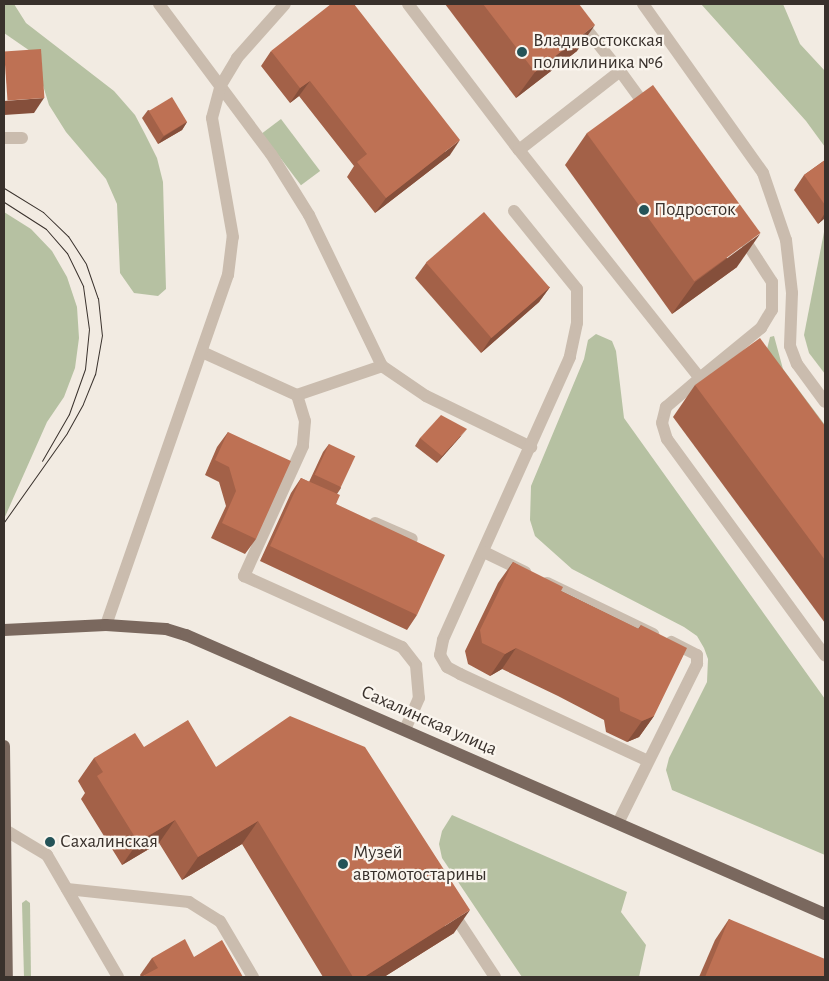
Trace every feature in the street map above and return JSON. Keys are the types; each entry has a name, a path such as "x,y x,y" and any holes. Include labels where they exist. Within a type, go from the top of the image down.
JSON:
{"main road":[{"name":"Сахалинская улица","path":"4,630 106,625 166,629 186,635 825,914"},
{"path":"4,746 7,977"}],"lane":[{"path":"159,4 271,154 309,215 382,366 426,396 531,446"},
{"path":"106,625 228,275 233,237 212,118 220,85 238,58 285,4"},
{"path":"408,4 519,150 700,378"},
{"path":"566,4 655,118"},
{"path":"643,4 763,173 786,240 792,294 790,346 797,364 825,402"},
{"path":"519,150 620,71"},
{"path":"4,138 22,138"},
{"path":"514,212 577,289 577,323 570,357 484,552 442,640 440,655 447,667 648,762"},
{"path":"730,219 759,258 772,282 772,310 761,328 666,408 662,423 667,439 825,656"},
{"path":"202,352 297,395 382,366"},
{"path":"297,395 305,421 303,446 291,484 244,576 402,647 416,665 419,698 405,730"},
{"path":"364,517 412,539"},
{"path":"484,552 697,655 698,664 618,823"},
{"path":"5,830 47,855 118,977"},
{"path":"67,890 189,902 220,921 252,977"},
{"path":"446,902 494,977"}],"green space":[{"path":"4,4 14,4 26,23 114,91 135,115 157,158 163,182 166,289 158,296 134,293 120,273 117,204 106,179 66,132 49,105 33,53 4,33"},
{"path":"701,4 783,4 800,44 825,71 825,147 806,121"},
{"path":"281,119 320,171 301,185 262,133"},
{"path":"4,212 31,229 52,251 67,277 77,307 79,338 75,368 64,397 47,422 4,519"},
{"path":"825,227 825,374 809,353 804,335"},
{"path":"596,334 612,341 616,351 624,418 825,699 825,855 672,790 666,770 669,758 707,682 708,659 704,648 697,636 684,627 572,569 535,536 530,520 531,486 584,359 588,340"},
{"path":"774,336 783,369 825,425 825,438 767,349 770,337"},
{"path":"452,815 627,892 621,912 646,945 639,977 522,977 442,858 439,844 442,831"},
{"path":"26,900 30,903 31,977 24,977 22,903"}],"building":[{"path":"331,4 354,4 460,140 386,198 357,162 367,154 310,81 300,88 271,51"},
{"path":"483,4 579,4 595,25 535,72"},
{"path":"41,49 44,98 8,100 4,52"},
{"path":"653,85 761,233 694,281 587,133"},
{"path":"172,97 187,122 164,136 149,111"},
{"path":"825,160 825,205 804,175"},
{"path":"484,212 550,287 491,338 426,263"},
{"path":"760,338 825,426 825,560 695,385"},
{"path":"441,415 467,429 442,456 420,438"},
{"path":"228,432 291,461 256,539 222,523 236,491 229,467 215,460"},
{"path":"329,444 355,456 341,487 315,475"},
{"path":"301,478 340,495 336,504 445,555 417,615 270,546"},
{"path":"513,562 563,587 561,591 639,629 641,625 687,648 654,716 642,721 620,711 619,698 572,675 516,648 505,654 482,643 480,630"},
{"path":"290,716 365,747 470,910 364,977 353,977 258,821 198,857 175,820 138,842 97,776 103,772 94,758 135,733 144,747 188,720 216,767"},
{"path":"729,919 825,959 825,977 705,977"},
{"path":"185,939 194,957 222,940 243,977 141,977 158,968 152,958"}],"tram line":[{"path":"4,188 43,212 68,236 86,264 98,298 102,335 95,374 83,404 67,433 4,522"},
{"path":"4,202 46,229 67,253 83,286 89,329 85,369 69,414 42,461"}],"place":[{"name":"Владивостокская поликлиника №6","path":"522,52"},
{"name":"Подросток","path":"644,210"},
{"name":"Сахалинская","path":"50,842"},
{"name":"Музей автомотостарины","path":"343,864"}]}
